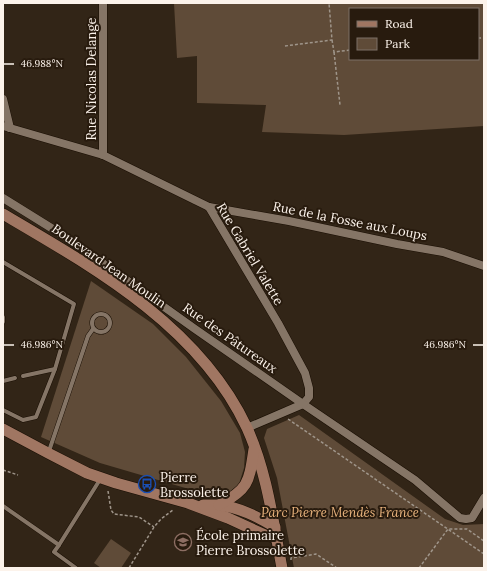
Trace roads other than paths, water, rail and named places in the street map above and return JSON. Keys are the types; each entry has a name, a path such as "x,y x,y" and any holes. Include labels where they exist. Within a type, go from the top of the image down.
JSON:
{"main road":[{"name":"Boulevard Jean Moulin","path":"3,214 98,272 144,305 198,354 218,377 236,404 254,446 268,490 276,538 287,565"},
{"path":"3,429 87,473 99,482 116,483 188,503 276,538"},
{"path":"219,505 235,496 245,486 250,473 254,446"},
{"path":"188,503 219,505 242,510 275,527"}],"street":[{"name":"Rue Nicolas Delange","path":"103,3 103,155"},
{"path":"3,98 7,127"},
{"name":"Rue Gabriel Valette","path":"7,127 103,155 209,207 278,323 305,373 309,388 309,398 304,404"},
{"name":"Rue des Pâtureaux","path":"3,198 69,239 195,329 304,404"},
{"name":"Rue de la Fosse aux Loups","path":"209,207 289,221 442,252 484,266"},
{"path":"247,428 304,404 415,480 460,518 466,520 472,518 483,503"}],"lane":[{"path":"3,262 74,304 55,369 36,417 23,420 3,410"},
{"path":"48,453 88,336 93,329 91,321 95,316 104,314 108,318 110,324 108,330 99,333 93,329"},
{"path":"3,317 3,322"},
{"path":"23,376 55,369"},
{"path":"3,381 15,378"},
{"path":"76,568 54,552 99,482"},
{"path":"3,506 58,545"}],"place":[{"name":"Pierre Brossolette","path":"147,484"},
{"name":"École primaire Pierre Brossolette","path":"183,542"}],"park label":[{"name":"Parc Pierre Mendès France","path":"340,512"}]}
